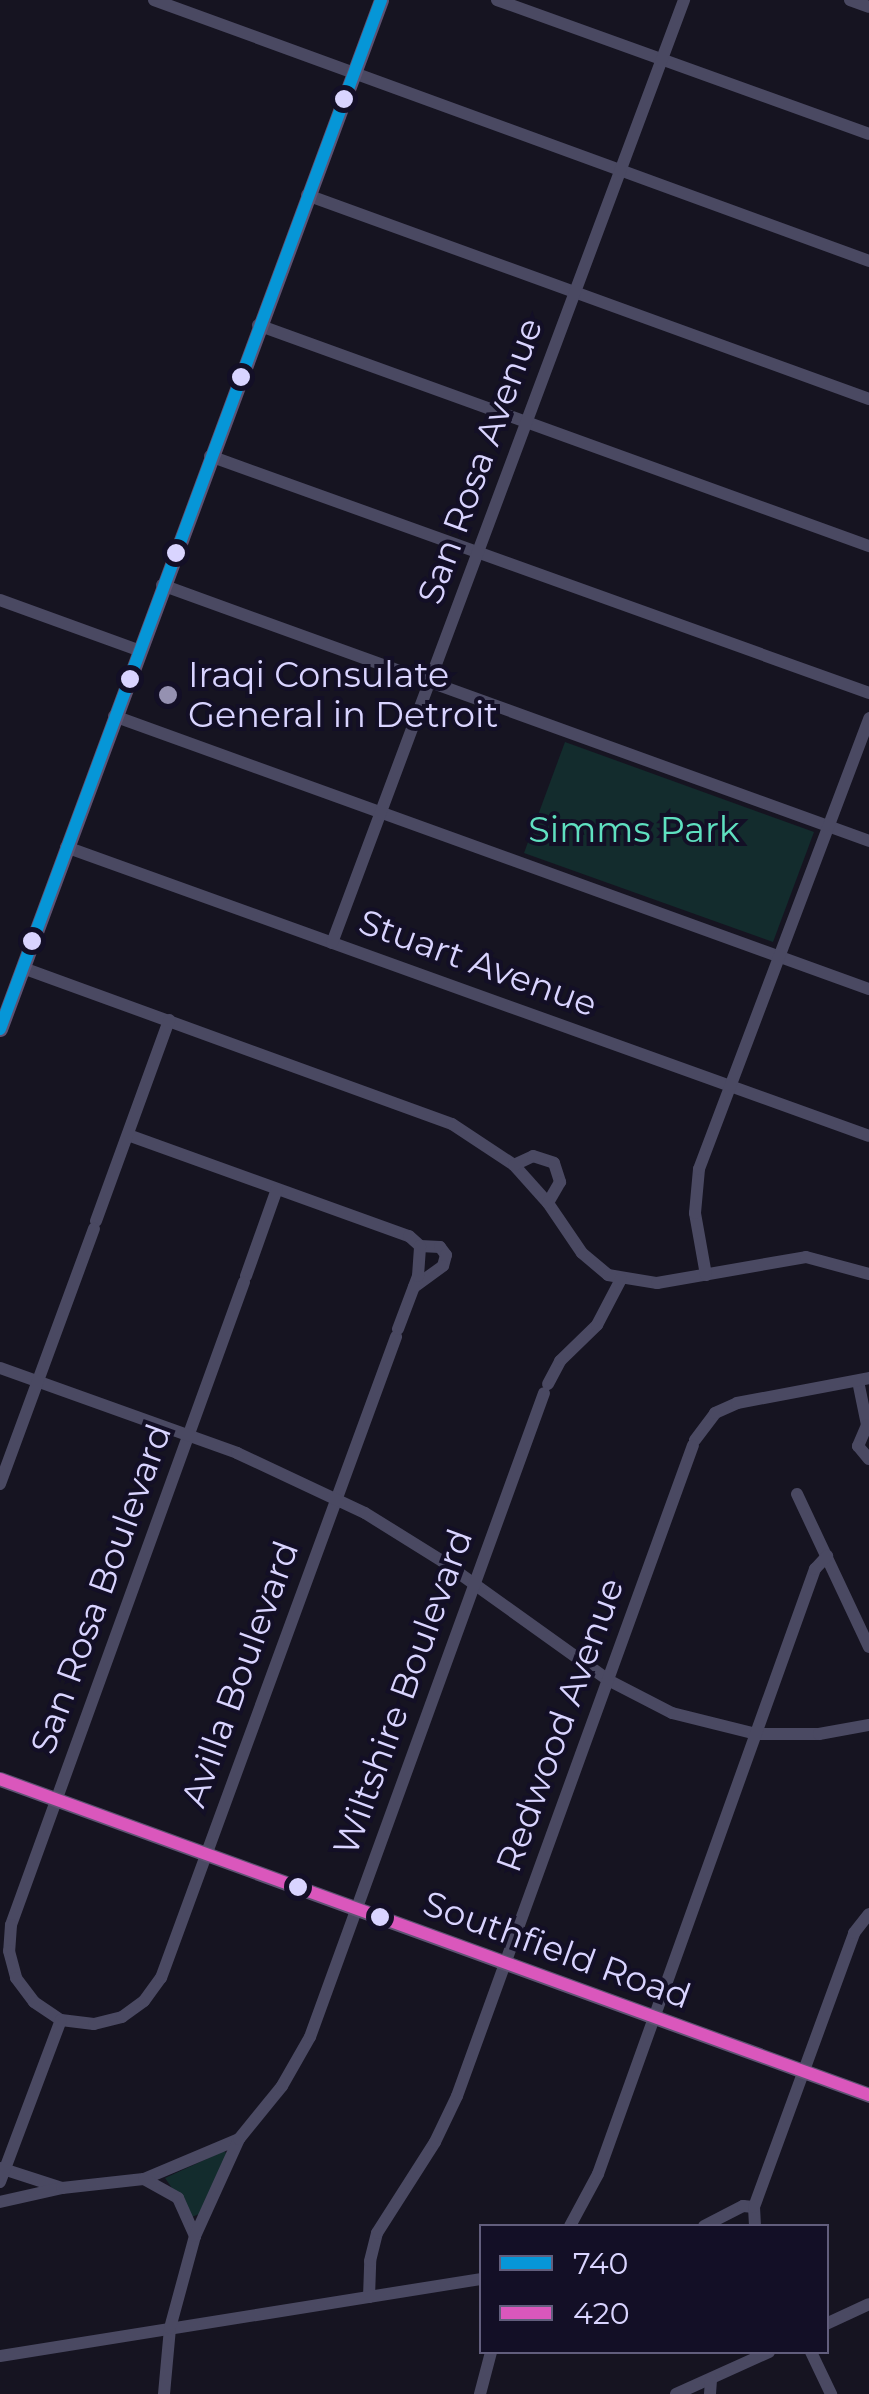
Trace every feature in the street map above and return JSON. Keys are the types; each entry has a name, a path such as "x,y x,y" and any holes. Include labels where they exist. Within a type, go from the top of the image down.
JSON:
{"main road":[{"path":"0,1030 381,0"},
{"name":"Southfield Road","path":"0,1779 869,2095"}],"street":[{"path":"154,0 869,261"},
{"path":"497,0 869,134"},
{"name":"San Rosa Avenue","path":"332,943 684,0"},
{"path":"850,0 869,7"},
{"path":"306,196 869,398"},
{"path":"258,326 869,546"},
{"path":"210,456 869,693"},
{"path":"162,585 869,842"},
{"path":"0,600 138,650"},
{"path":"114,716 869,988"},
{"path":"706,1275 695,1214 696,1182 869,718"},
{"name":"Stuart Avenue","path":"66,847 869,1136"},
{"path":"23,968 442,1119 514,1165 548,1203 582,1252 601,1270 620,1279 657,1284 806,1257 869,1274"},
{"path":"0,1484 169,1020"},
{"path":"128,1134 409,1236 420,1246"},
{"path":"514,1165 538,1156 556,1166 560,1182 548,1203"},
{"name":"San Rosa Boulevard","path":"62,2020 34,2002 20,1986 8,1942 277,1188"},
{"name":"Avilla Boulevard","path":"62,2020 84,2024 114,2020 150,1995 168,1958 414,1287 420,1246 440,1247 446,1255 443,1266 414,1287"},
{"name":"Wiltshire Boulevard","path":"164,2394 170,2328 195,2236 238,2139 302,2054 546,1388 560,1361 596,1325 620,1279"},
{"path":"0,1368 188,1434 336,1498 474,1584 608,1680 672,1714 756,1734 819,1734 869,1726"},
{"path":"864,1379 868,1426 858,1446 869,1459"},
{"name":"Redwood Avenue","path":"369,2297 370,2260 377,2232 447,2118 694,1443 709,1419 728,1406 864,1379"},
{"path":"797,1494 869,1647"},
{"path":"571,2224 598,2174 815,1569 826,1556"},
{"path":"755,2224 754,2207 854,1933 869,1914"},
{"path":"854,1933 869,1939"},
{"path":"62,2020 2,2173 62,2188"},
{"path":"0,2202 62,2188 144,2178 238,2139"},
{"path":"144,2178 178,2198 195,2236"},
{"path":"708,2224 744,2206 754,2207"},
{"path":"0,2356 479,2279"},
{"path":"829,2323 869,2304"},
{"path":"480,2394 490,2354"},
{"path":"676,2394 764,2354"},
{"path":"812,2354 831,2394"},
{"path":"710,2394 711,2379"}],"green space":[{"name":"Simms Park","path":"565,742 814,832 773,942 524,853"},
{"path":"224,2151 227,2154 199,2214 192,2217 165,2178"}],"transit line":[{"name":"740","path":"0,1029 381,0"},
{"name":"420","path":"0,1779 869,2095"}],"place":[{"name":"Iraqi Consulate General in Detroit","path":"168,695"}]}
